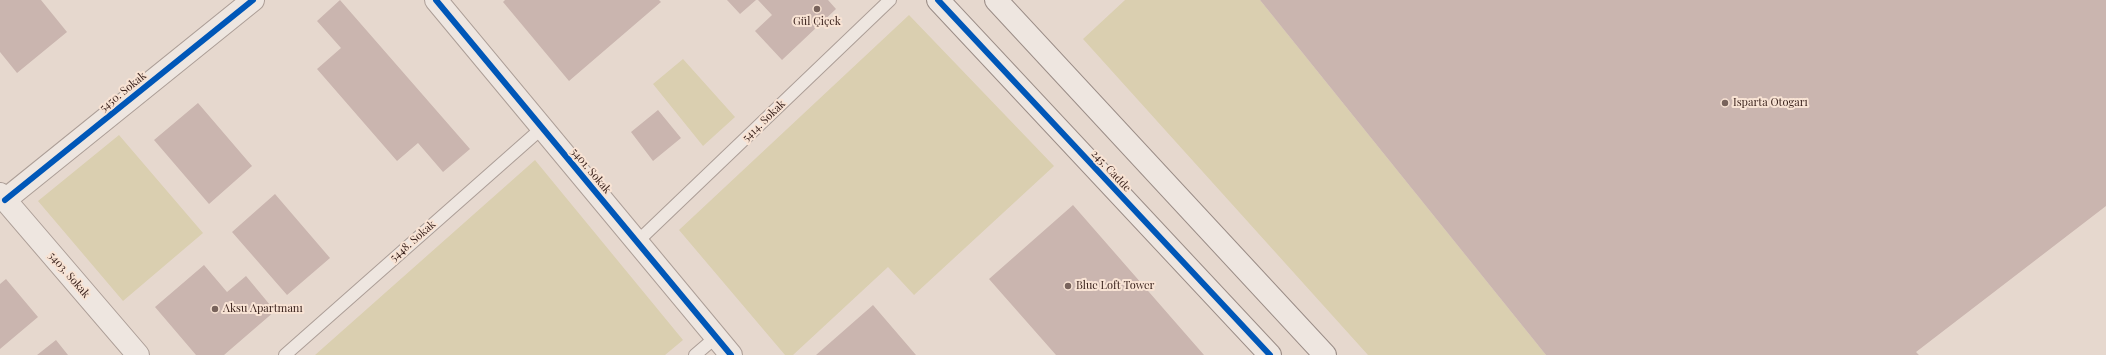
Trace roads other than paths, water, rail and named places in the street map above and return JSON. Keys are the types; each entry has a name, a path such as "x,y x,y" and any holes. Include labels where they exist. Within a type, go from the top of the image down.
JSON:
{"street":[{"name":"5450. Sokak","path":"2,197 253,0"},
{"name":"5401. Sokak","path":"436,0 731,355"},
{"name":"245. Cadde","path":"938,0 1270,355"},
{"path":"996,0 1325,355"},
{"name":"5403. Sokak","path":"2,197 138,355"}],"lane":[{"name":"5414. Sokak","path":"637,242 890,0"},
{"name":"5448. Sokak","path":"285,355 542,128"},
{"path":"695,355 716,337"}],"place":[{"name":"Gül Çiçek","path":"817,9"},
{"name":"Isparta Otogarı","path":"1725,103"},
{"name":"Blue Loft Tower","path":"1068,286"},
{"name":"Aksu Apartmanı","path":"215,309"}]}
